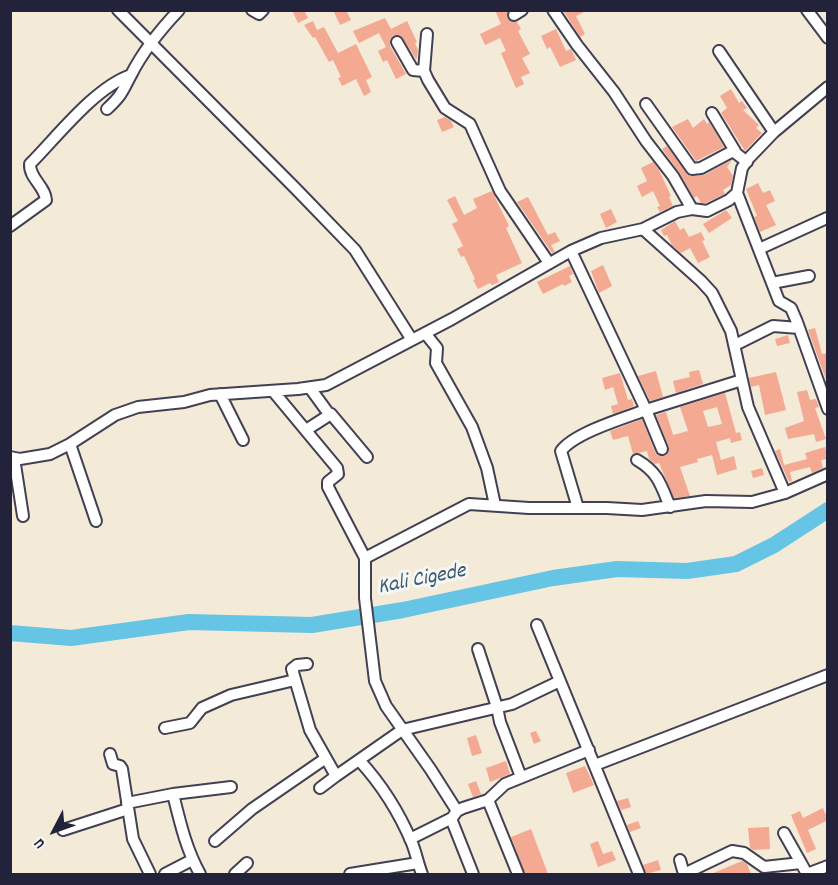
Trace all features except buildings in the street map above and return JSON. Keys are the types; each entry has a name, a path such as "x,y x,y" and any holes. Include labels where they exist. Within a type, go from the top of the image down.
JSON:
{"street":[{"path":"118,10 355,250 412,340"},
{"path":"107,109 123,92 131,75 163,27 179,10"},
{"path":"252,10 259,14 263,10"},
{"path":"553,10 576,45 614,92 646,141 673,176 692,209"},
{"path":"807,10 828,38"},
{"path":"427,34 424,71 445,108 470,124 500,191 549,262"},
{"path":"397,42 413,70 424,71"},
{"path":"719,51 774,132"},
{"path":"10,226 46,200 44,191 29,170 30,164 60,130 109,86 131,75"},
{"path":"828,87 774,132 747,162 738,177 737,193 779,303 791,308 828,409"},
{"path":"646,104 692,169 701,168 735,151"},
{"path":"712,113 735,151 747,162"},
{"path":"23,516 12,457 50,454 70,444 102,422 125,411 220,394 310,388 326,384 425,333 571,251 611,235 643,229 677,212 692,209 707,211 729,200 737,193"},
{"path":"759,249 827,218"},
{"path":"643,229 709,288 731,332 748,407 785,493"},
{"path":"571,251 616,344 662,448"},
{"path":"772,283 809,276"},
{"path":"735,345 773,326 799,328"},
{"path":"425,333 437,350 436,365 474,432 487,468 495,505"},
{"path":"578,508 562,449 596,429 646,410 742,380"},
{"path":"310,388 329,414 367,457"},
{"path":"273,391 337,468 338,474 328,482 328,487 365,558 365,598 375,681 386,706 432,770 454,814 473,874"},
{"path":"220,394 243,440"},
{"path":"306,430 329,414"},
{"path":"70,444 96,521"},
{"path":"637,460 648,466 656,475 670,507"},
{"path":"365,558 464,506 473,504 529,508 642,510 706,501 752,502 785,493 828,474"},
{"path":"537,625 639,874"},
{"path":"478,649 500,722 521,777"},
{"path":"307,664 293,667 295,680 310,730 336,776"},
{"path":"595,765 828,675"},
{"path":"165,728 190,723 202,708 231,695 295,680"},
{"path":"320,788 402,730 517,702 560,681"},
{"path":"410,839 454,814 488,800 505,784 589,750"},
{"path":"111,754 113,764 122,769 133,839 150,874"},
{"path":"215,841 252,808 326,758"},
{"path":"359,760 389,798 410,839 422,874"},
{"path":"63,830 127,806 173,794 231,787"},
{"path":"173,794 182,832 192,860 200,874"},
{"path":"488,800 518,874"},
{"path":"784,833 807,874 828,866"},
{"path":"680,860 684,874 732,851 744,853 764,867 801,863"},
{"path":"165,874 192,860"},
{"path":"235,874 247,863"},
{"path":"350,874 418,863"}],"waterway":[{"name":"Kali Cigede","path":"10,633 71,638 189,622 312,625 403,610 553,578 617,569 687,571 736,564 774,545 828,510"}]}
